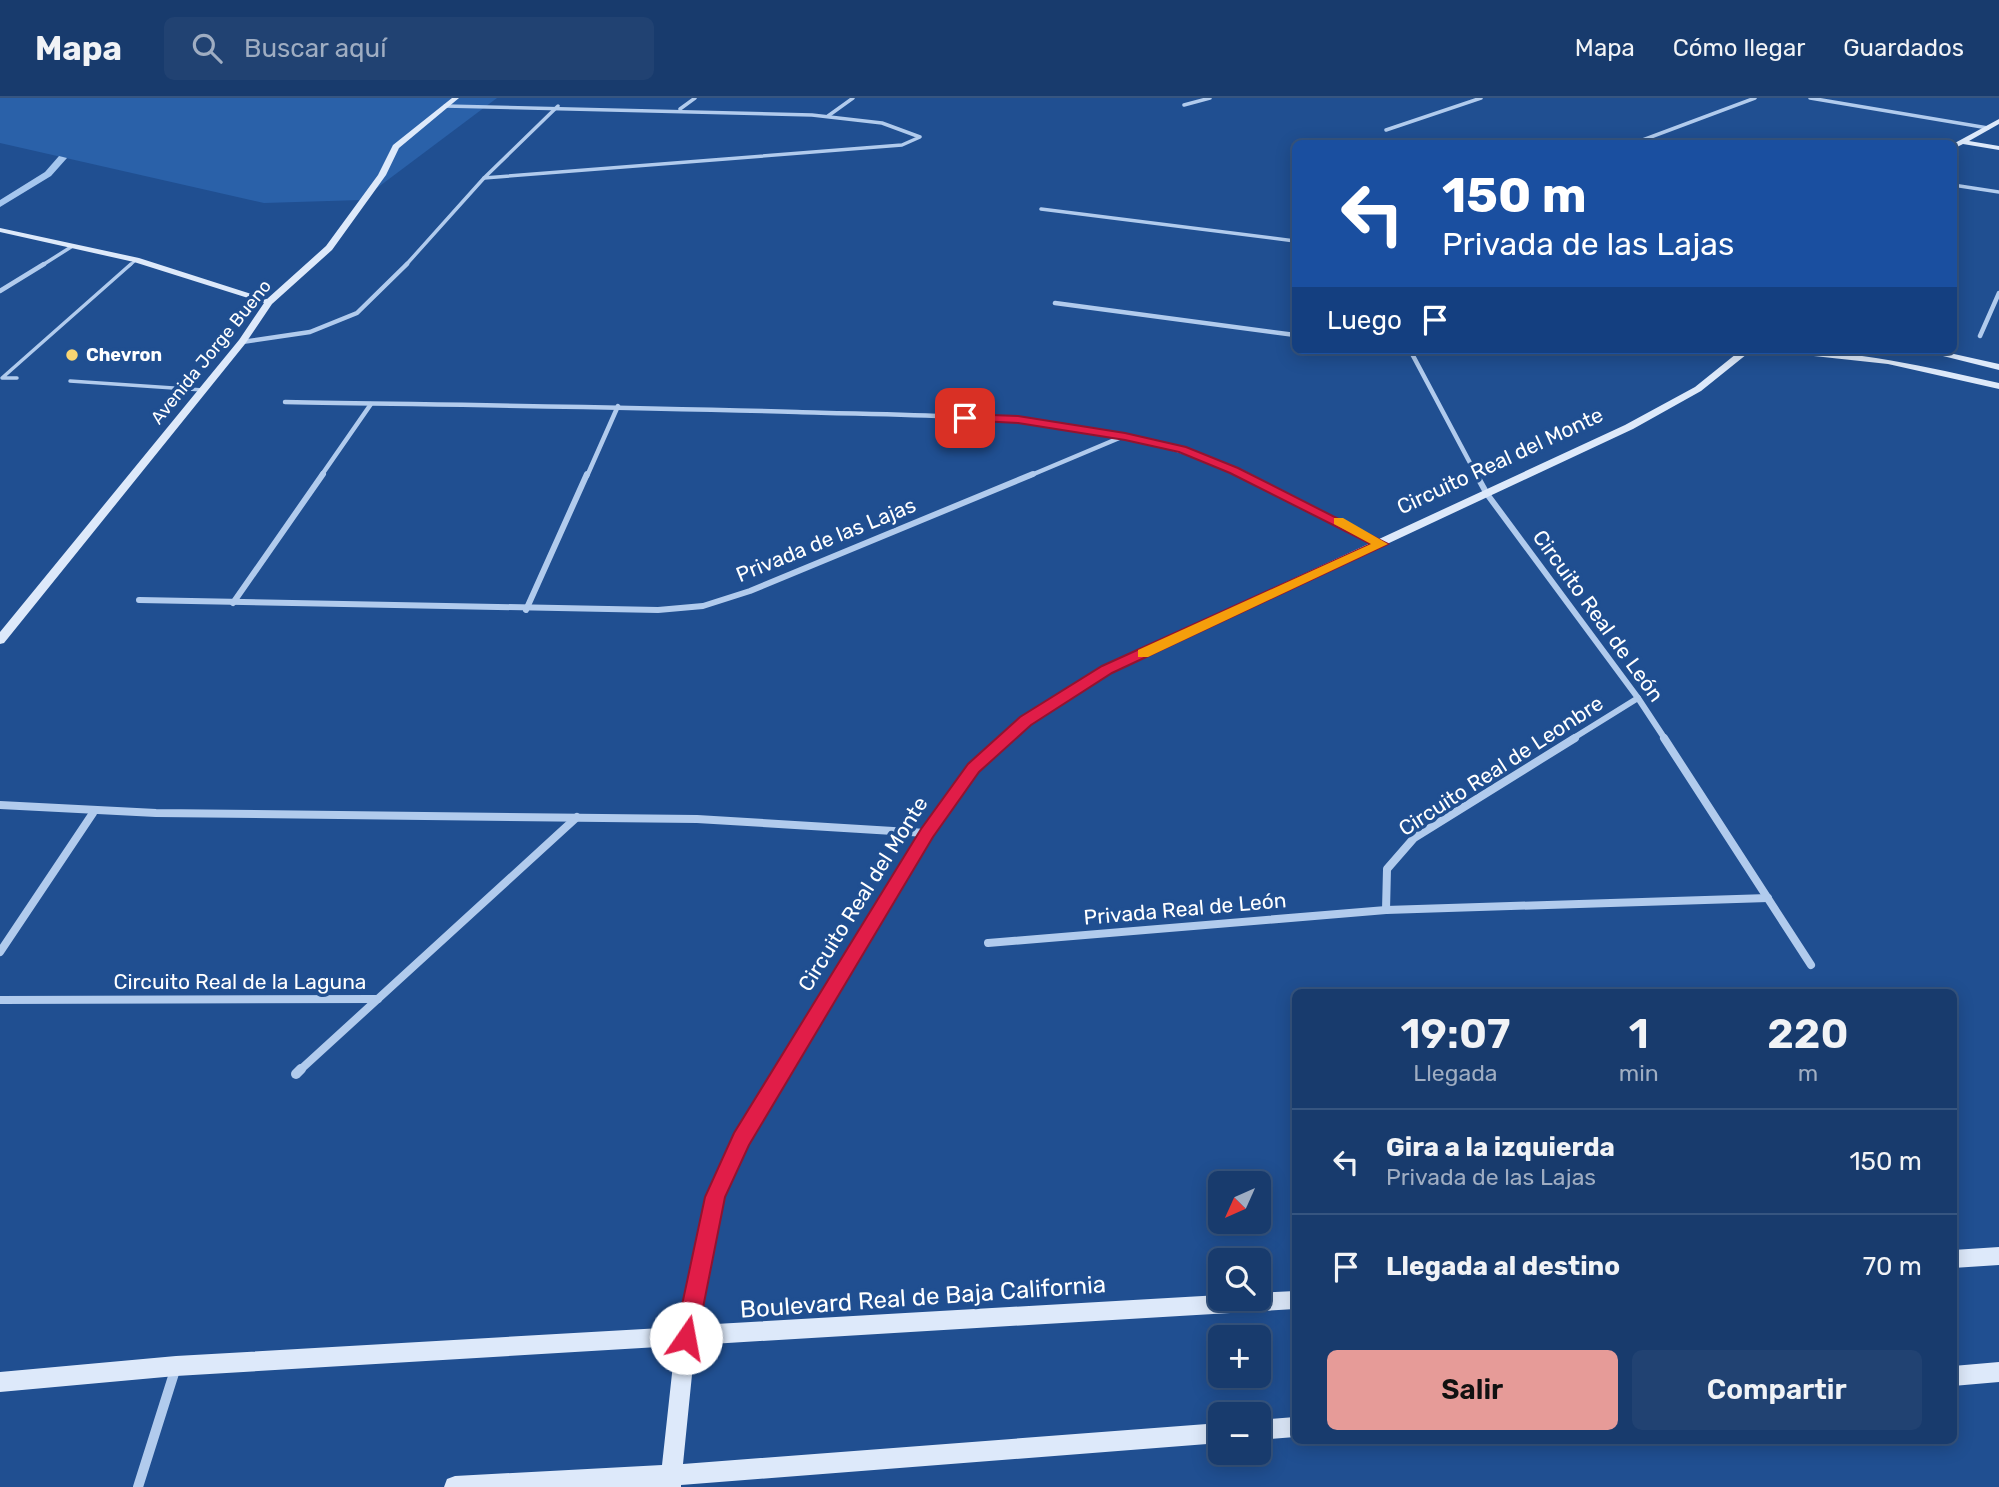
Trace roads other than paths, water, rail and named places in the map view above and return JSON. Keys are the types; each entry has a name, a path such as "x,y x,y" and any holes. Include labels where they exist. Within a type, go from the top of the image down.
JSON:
{"street":[{"name":"Avenida Jorge Bueno","path":"0,640 242,342 269,302 329,248 382,175 396,146 456,98"},
{"path":"680,110 695,98"},
{"path":"827,116 853,98"},
{"path":"1184,105 1210,98"},
{"path":"1386,130 1481,98"},
{"path":"1643,140 1755,98"},
{"path":"1810,98 1988,128"},
{"path":"444,106 559,106 827,116 898,128 920,137 917,141 902,145 484,178"},
{"path":"242,342 310,332 357,313 390,283 484,178 559,106"},
{"path":"1957,145 1999,121"},
{"path":"1963,142 1999,148"},
{"path":"1957,186 1999,192"},
{"path":"1041,209 1292,241"},
{"path":"0,230 136,260 269,302"},
{"path":"0,291 71,247"},
{"path":"1980,336 1999,293"},
{"path":"1055,303 1292,335"},
{"path":"1992,308 1999,310"},
{"name":"Circuito Real de León","path":"1412,354 1487,494 1638,698 1811,965"},
{"name":"Circuito Real del Monte","path":"670,1481 686,1338 715,1197 741,1139 927,833 974,768 1025,721 1107,670 1629,427 1698,389 1742,354"},
{"path":"1823,354 1888,361 1999,386"},
{"path":"1942,354 1999,367"},
{"path":"285,402 618,407 1018,419 1125,436 1182,449 1234,470 1381,544"},
{"path":"233,603 371,404"},
{"path":"526,610 618,407"},
{"name":"Privada de las Lajas","path":"139,600 526,610 658,610 703,606 750,591 1125,436"},
{"name":"Circuito Real de Leonbre","path":"1386,910 1387,869 1414,838 1638,698"},
{"path":"0,805 93,813 578,817 818,823 927,833"},
{"path":"0,952 93,813"},
{"name":"Circuito Real de la Laguna","path":"0,1000 379,999 578,817"},
{"path":"1386,910 1768,898"},
{"name":"Privada Real de León","path":"988,943 1386,910"},
{"path":"296,1074 379,999"},
{"path":"1957,1259 1999,1256"},
{"name":"Boulevard Real de Baja California","path":"0,1382 176,1366 1292,1300"},
{"path":"138,1487 176,1366"},
{"path":"1957,1376 1999,1373"},
{"path":"1271,1429 1292,1427"},
{"path":"455,1487 670,1481 1208,1434"}],"lane":[{"path":"17,379 2,378 136,260"},
{"path":"70,382 202,390"}],"waterway":[{"path":"0,204 48,174 62,158"}],"place":[{"name":"Chevron","path":"72,355"}]}
